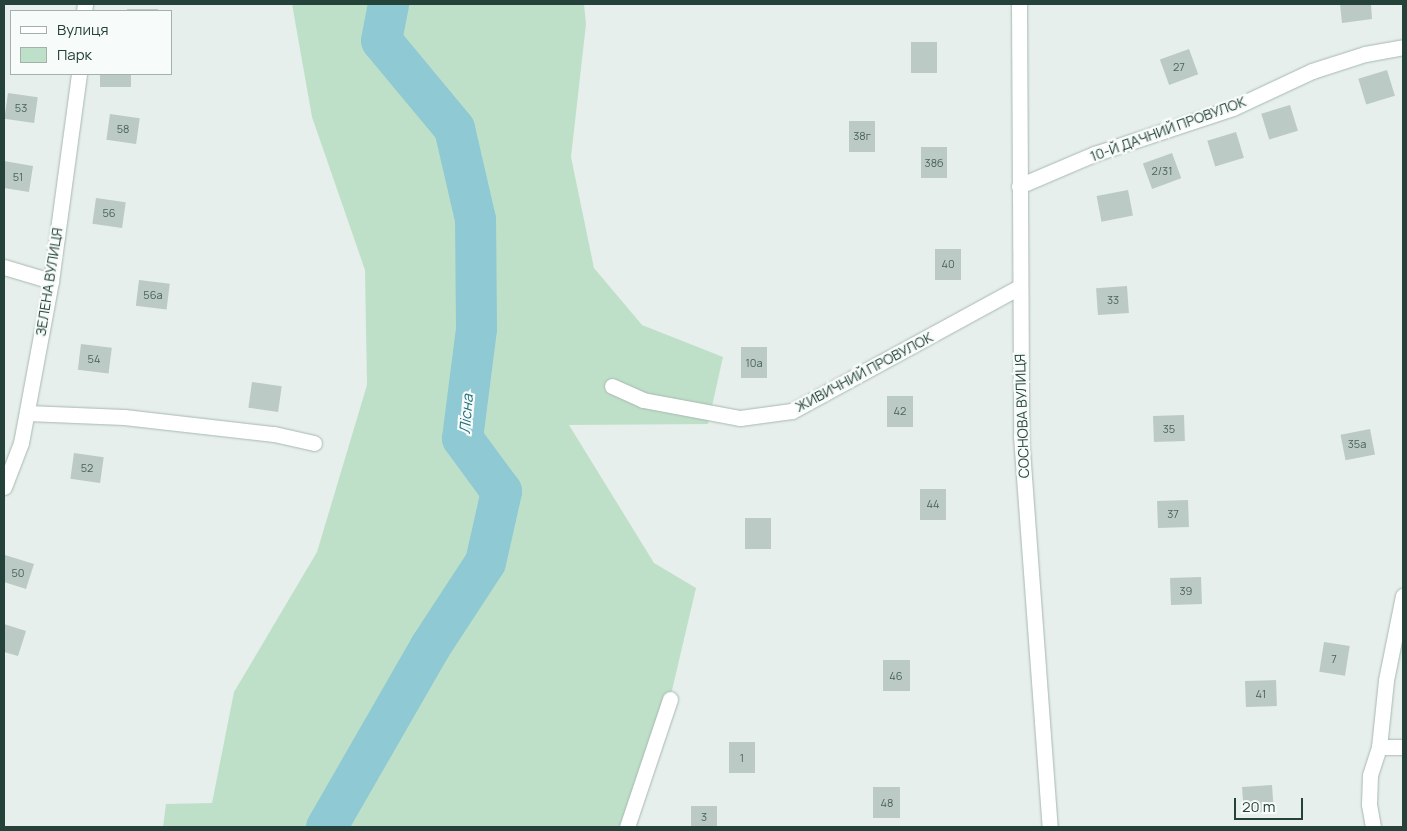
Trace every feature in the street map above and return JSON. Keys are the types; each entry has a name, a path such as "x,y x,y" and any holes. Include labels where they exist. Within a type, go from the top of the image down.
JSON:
{"street":[{"name":"СОСНОВА ВУЛИЦЯ","path":"1019,4 1021,444 1050,827"},
{"name":"10-Й ДАЧНИЙ ПРОВУЛОК","path":"1019,186 1094,154 1233,108 1312,71 1365,54 1403,46"},
{"name":"ЗЕЛЕНА ВУЛИЦЯ","path":"4,487 21,443 51,282 79,75"},
{"path":"4,267 51,282"},
{"name":"ЖИВИЧНИЙ ПРОВУЛОК","path":"612,386 643,400 740,418 792,411 1019,287"},
{"path":"27,413 124,417 274,434 314,443"},
{"path":"1373,827 1369,804 1370,775 1378,747 1386,680 1403,596"},
{"path":"627,827 670,699"},
{"path":"1378,747 1403,747"}],"green space":[{"path":"292,4 584,4 586,24 571,157 594,268 642,325 723,357 708,424 569,425 654,563 696,588 670,699 627,827 163,827 166,804 212,803 234,692 317,552 367,385 365,270 312,117"}],"building":[{"path":"1340,4 1371,4 1372,19 1342,23"},
{"path":"158,9 158,10 127,10"},
{"path":"911,42 937,42 937,73 911,73"},
{"path":"1189,49 1198,74 1169,85 1160,60"},
{"path":"1387,70 1395,96 1366,105 1358,79"},
{"path":"100,75 131,75 131,87 100,87"},
{"path":"8,93 38,97 34,123 4,119"},
{"path":"1290,105 1298,131 1269,140 1261,114"},
{"path":"110,114 140,118 136,144 106,140"},
{"path":"849,121 875,121 875,152 849,152"},
{"path":"1236,132 1244,158 1215,167 1207,141"},
{"path":"921,147 947,147 947,178 921,178"},
{"path":"1172,153 1181,178 1152,189 1143,164"},
{"path":"4,161 33,166 29,192 4,188"},
{"path":"1128,190 1133,216 1102,222 1097,196"},
{"path":"96,198 126,202 122,228 92,224"},
{"path":"935,249 961,249 961,280 935,280"},
{"path":"139,280 170,284 167,310 136,306"},
{"path":"1127,286 1129,313 1098,315 1096,288"},
{"path":"81,344 112,348 109,374 78,370"},
{"path":"741,347 767,347 767,378 741,378"},
{"path":"252,382 282,386 278,412 248,408"},
{"path":"887,396 913,396 913,427 887,427"},
{"path":"1184,415 1185,441 1154,442 1153,416"},
{"path":"1370,429 1375,455 1346,460 1341,435"},
{"path":"74,453 104,457 100,483 70,479"},
{"path":"920,489 946,489 946,520 920,520"},
{"path":"1188,500 1189,527 1158,528 1157,501"},
{"path":"745,518 771,518 771,549 745,549"},
{"path":"5,555 34,564 26,589 4,582"},
{"path":"1201,577 1202,604 1171,605 1170,578"},
{"path":"4,624 26,631 18,656 4,652"},
{"path":"1324,642 1350,646 1345,676 1319,672"},
{"path":"883,660 910,660 910,691 883,691"},
{"path":"1276,680 1277,706 1246,707 1245,681"},
{"path":"729,742 755,742 755,773 729,773"},
{"path":"1272,785 1274,811 1244,813 1242,787"},
{"path":"873,787 900,787 900,818 873,818"},
{"path":"691,806 717,806 717,827 691,827"}],"waterway":[{"name":"Лісна","path":"326,827 430,646 485,562 501,491 462,438 476,328 475,219 454,128 381,40 388,4"}]}
